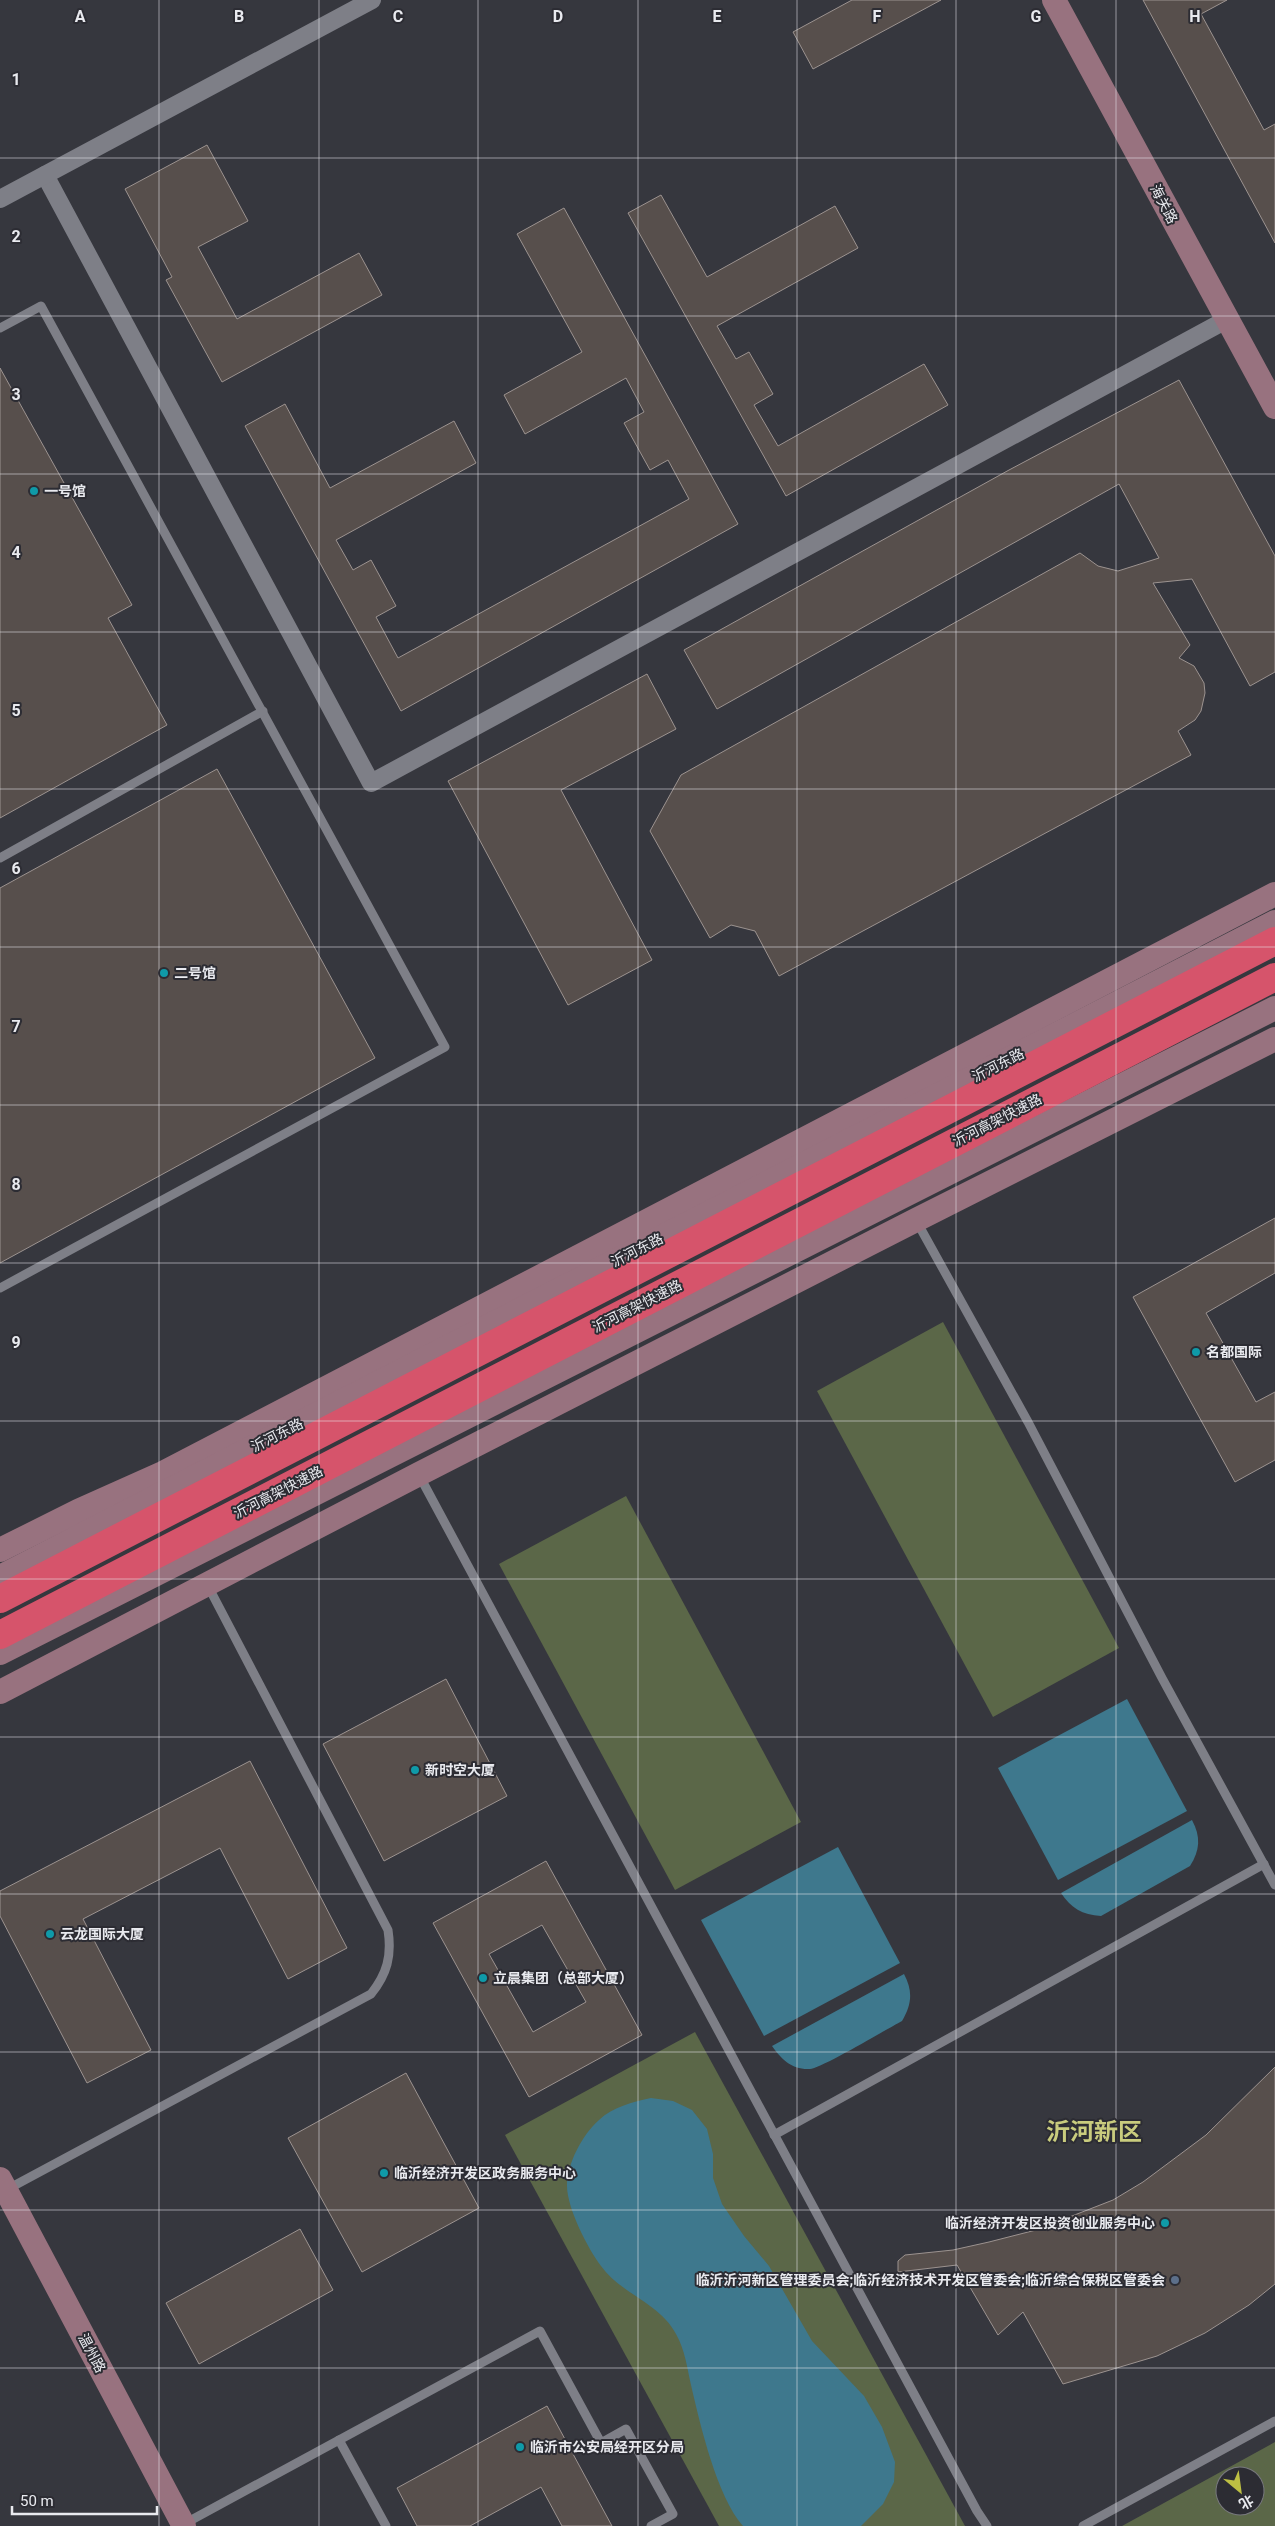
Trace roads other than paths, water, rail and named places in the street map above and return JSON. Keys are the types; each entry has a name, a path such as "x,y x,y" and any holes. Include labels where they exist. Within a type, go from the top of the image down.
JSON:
{"highway":[{"path":"0,1599 1275,941"},
{"name":"沂河高架快速路","path":"0,1635 1275,977"},
{"path":"0,1591 79,1558"},
{"path":"0,1646 90,1589"}],"street":[{"path":"0,200 372,0"},
{"name":"海关路","path":"1056,1 1226,320 1275,407"},
{"path":"44,175 371,783 1226,320"},
{"path":"0,1550 210,1448 1275,894"},
{"name":"沂河东路","path":"0,1577 1275,922"},
{"path":"0,1653 1275,1008"},
{"path":"0,1692 419,1474 1275,1039"},
{"path":"210,1448 267,1440"},
{"name":"温州路","path":"3,2185 184,2525"}],"lane":[{"path":"0,328 41,306 445,1047 0,1288"},
{"path":"0,858 263,711"},
{"path":"916,1220 1028,1422 1162,1678 1275,1885"},
{"path":"419,1474 977,2511 987,2526"},
{"path":"3,2185 371,1994 382,1980 388,1964 390,1946 388,1930 208,1585"},
{"path":"774,2135 1264,1864"},
{"path":"184,2525 540,2331 601,2443 626,2429 673,2514 651,2526"},
{"path":"1082,2526 1275,2421"},
{"path":"339,2440 386,2526"}],"water":[{"path":"1127,1699 1187,1811 1058,1880 998,1768"},
{"path":"1192,1820 1197,1832 1198,1843 1196,1854 1190,1866 1101,1916 1078,1910 1061,1893"},
{"path":"838,1847 900,1963 764,2036 701,1920"},
{"path":"904,1974 909,1986 910,1998 908,2009 902,2021 854,2048 826,2063 810,2069 804,2069 792,2066 772,2046"},
{"path":"651,2098 673,2101 692,2110 707,2129 713,2154 713,2178 722,2204 744,2236 769,2266 812,2341 864,2396 882,2427 895,2462 894,2482 883,2504 861,2526 743,2526 725,2497 717,2479 699,2419 684,2352 676,2334 669,2323 651,2306 609,2276 596,2259 585,2239 570,2205 567,2186 570,2169 577,2150 593,2126 604,2115 623,2106"}],"place":[{"name":"一号馆","path":"34,491"},
{"name":"二号馆","path":"164,973"},
{"name":"名都国际","path":"1196,1352"},
{"name":"新时空大厦","path":"415,1770"},
{"name":"云龙国际大厦","path":"50,1934"},
{"name":"立晨集团（总部大厦）","path":"483,1978"},
{"name":"临沂经济开发区政务服务中心","path":"384,2173"},
{"name":"临沂经济开发区投资创业服务中心","path":"1165,2223"},
{"name":"临沂沂河新区管理委员会;临沂经济技术开发区管委会;临沂综合保税区管委会","path":"1175,2280"},
{"name":"临沂市公安局经开区分局","path":"520,2447"}],"district":[{"name":"沂河新区","path":"1094,2132"}]}
